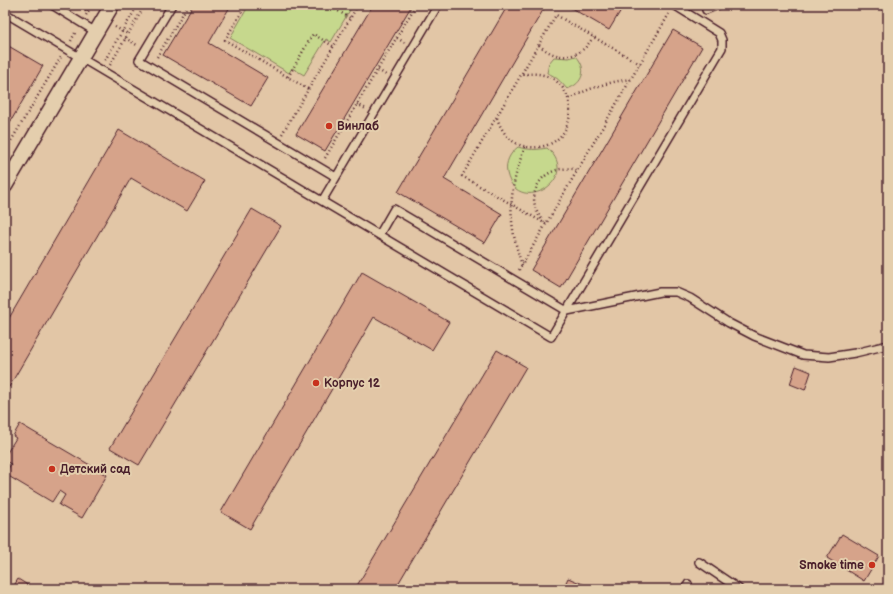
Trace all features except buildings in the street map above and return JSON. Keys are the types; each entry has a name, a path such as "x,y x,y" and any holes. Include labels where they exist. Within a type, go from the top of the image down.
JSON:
{"street":[{"path":"5,186 112,5"}],"lane":[{"path":"52,5 96,32"},
{"path":"172,5 139,60 336,177"},
{"path":"322,201 438,5"},
{"path":"5,13 551,337 722,48 722,40 719,33 674,5"},
{"path":"706,10 718,5"},
{"path":"379,235 394,209 567,311 660,292 676,292 690,298 729,323 754,336 803,355 829,356 856,353 888,345"},
{"path":"699,562 739,589"}],"path":[{"path":"5,151 92,5"},
{"path":"102,71 138,5"},
{"path":"102,71 145,5"},
{"path":"157,57 188,5"},
{"path":"246,5 225,40 308,90"},
{"path":"328,5 350,18"},
{"path":"348,5 355,9"},
{"path":"277,142 358,5"},
{"path":"340,170 324,161 416,5"},
{"path":"514,279 674,5"},
{"path":"546,224 462,176 520,75 556,15 640,64"},
{"path":"288,78 313,34 334,46"},
{"path":"539,45 552,54 568,56 584,50 594,37"},
{"path":"153,57 157,62"},
{"path":"496,118 500,128 506,136 515,143 525,147 536,148 546,146 556,141 563,133 568,124 571,113 569,99 560,84 552,78 542,74 536,73 520,75"},
{"path":"569,99 605,83 631,79"},
{"path":"281,135 287,139"},
{"path":"522,265 514,238 511,204 513,184 525,147"},
{"path":"546,224 536,210 535,196 539,183 544,176 560,168 578,170"}],"green space":[{"path":"249,5 353,5 331,42 326,39 304,75 292,68 289,73 230,38"},
{"path":"576,56 582,66 582,76 577,84 567,89 556,78 547,73 549,63 554,57 569,58"},
{"path":"518,147 525,149 547,148 556,160 558,171 553,181 545,189 534,193 523,192 513,186 507,173 507,162 510,155"}],"place":[{"name":"Винлаб","path":"329,126"},
{"name":"Корпус 12","path":"316,383"},
{"name":"Детский сад","path":"52,469"},
{"name":"Smoke time","path":"872,565"}]}
